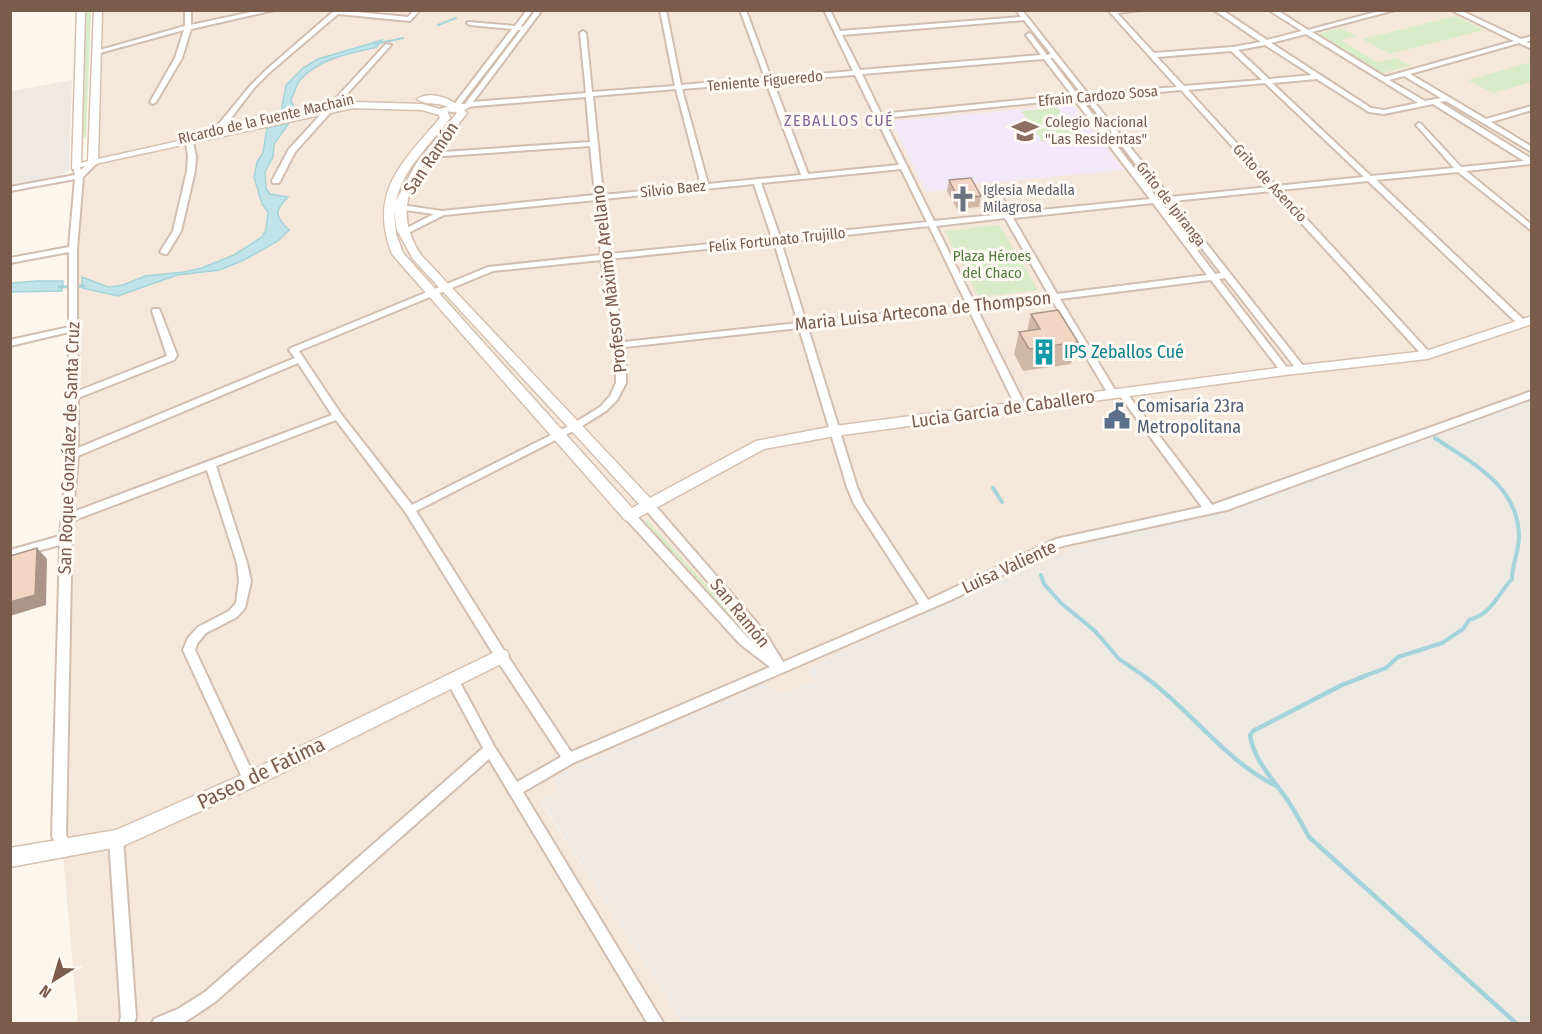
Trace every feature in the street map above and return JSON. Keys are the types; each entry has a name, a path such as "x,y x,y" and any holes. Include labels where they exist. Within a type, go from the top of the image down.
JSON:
{"street":[{"name":"San Roque González de Santa Cruz","path":"65,848 59,836 65,539 73,454 75,328 73,249 81,10"},
{"path":"93,161 98,10"},
{"path":"153,102 178,58 190,27 188,10"},
{"path":"218,133 260,79 338,11 410,19 417,10"},
{"name":"San Ramón","path":"530,10 412,179 401,207 403,232 438,290 558,436 744,641 782,669"},
{"name":"San Ramón","path":"539,10 462,105 441,114 387,201 386,220 390,238 398,254 438,290 649,506 760,633 782,669"},
{"path":"663,10 679,89 705,186"},
{"path":"743,10 805,177"},
{"path":"827,10 1021,407"},
{"name":"Grito de Ipiranga","path":"1010,10 1086,96 1301,369"},
{"name":"Grito de Ipiranga","path":"1019,10 1076,97 1285,371"},
{"path":"1112,11 1138,10"},
{"path":"1217,10 1362,107 1375,112 1384,112 1446,99"},
{"path":"1272,10 1424,104"},
{"path":"1154,55 1233,49 1392,10"},
{"path":"1454,10 1532,47"},
{"path":"96,52 190,27 272,11"},
{"name":"Grito de Asencio","path":"1112,11 1427,355"},
{"path":"838,33 1025,18"},
{"path":"470,23 526,28"},
{"name":"Profesor Máximo Arellano","path":"410,510 574,427 603,409 614,398 621,383 620,345 605,258 583,33"},
{"path":"1384,79 1532,38"},
{"path":"276,181 292,151 388,45"},
{"path":"1233,49 1369,178 1527,322"},
{"name":"Teniente Figueredo","path":"441,114 462,105 679,89 1050,56"},
{"path":"1404,73 1532,150"},
{"name":"Efrain Cardozo Sosa","path":"880,116 1317,77"},
{"name":"RIcardo de la Fuente Machain","path":"93,161 374,96 462,105"},
{"path":"1435,102 1531,162"},
{"name":"RIcardo de la Fuente Machain","path":"331,106 372,104 441,114"},
{"path":"1484,122 1532,108"},
{"path":"1419,124 1460,170 1532,229"},
{"name":"RIcardo de la Fuente Machain","path":"77,168 128,150 188,140"},
{"path":"164,252 177,231 191,171 192,156 188,140"},
{"path":"94,142 108,149 128,150"},
{"path":"429,155 594,144"},
{"name":"Felix Fortunato Trujillo","path":"73,454 438,290 491,269 930,222 1531,162"},
{"name":"Silvio Baez","path":"401,207 442,213 904,167"},
{"path":"10,189 77,168"},
{"path":"758,182 859,504 925,604"},
{"path":"994,188 1008,216 1118,394 1210,510"},
{"name":"Silvio Baez","path":"403,232 442,213"},
{"path":"10,261 73,249"},
{"name":"Maria Luisa Artecona de Thompson","path":"620,345 972,307 1227,275"},
{"path":"74,396 171,358 172,354 156,311"},
{"name":"Lucia Garcia de Caballero","path":"630,516 739,454 761,445 835,431 1285,371 1427,355 1527,322"},
{"path":"10,344 75,328"},
{"path":"297,355 338,416 410,510 501,656 569,759"},
{"name":"Luisa Valiente","path":"515,790 569,759 782,669 1060,542 1223,507 1532,394"},
{"path":"66,519 338,416"},
{"path":"210,464 242,563 245,581 241,605 233,614 202,630 192,641 189,650 250,780"},
{"path":"10,554 65,539"},
{"name":"Paseo de Fatima","path":"10,858 116,839 250,780 501,656"},
{"path":"452,679 490,750 657,1023"},
{"path":"159,1023 183,1015 210,997 490,750"},
{"path":"116,839 129,1017 126,1023"}],"shaded area":[{"path":"95,11 1531,11 1531,402 540,801 683,1023 78,1023 61,833 75,181 91,160"},
{"path":"72,80 69,170 56,178 11,186 11,91"},
{"path":"1073,105 1124,170 964,185 964,189 926,192 891,121"},
{"path":"1531,399 1531,1023 683,1023 540,800 561,791 552,778 761,684 771,687 780,696 815,680 807,673 812,666 930,611 1101,538 1229,510"}],"green space":[{"path":"84,11 91,11 86,137 82,139"},
{"path":"1455,16 1484,30 1390,54 1362,39"},
{"path":"1341,28 1356,36 1340,40 1377,62 1395,58 1411,66 1382,73 1319,34"},
{"path":"1531,62 1531,82 1493,93 1468,80"},
{"path":"1057,107 1080,137 1042,141 1021,111"},
{"name":"Plaza Héroes del Chaco","path":"999,225 1038,290 979,297 945,231"},
{"path":"441,295 443,295 561,427 559,427"},
{"path":"647,520 748,633 745,633 644,521"}],"water":[{"path":"382,40 377,47 337,57 309,72 299,81 291,99 294,109 281,113 286,85 303,68 318,59"},
{"path":"289,123 274,144 273,157 265,172 266,188 270,194 288,197 278,213 281,221 289,230 278,241 220,270 177,275 118,296 82,288 82,277 108,287 123,285 145,276 202,268 234,255 262,237 266,230 268,212 262,204 254,177 257,162 263,153 267,128"},
{"path":"63,281 62,291 11,292 11,283"}],"building":[{"path":"971,178 981,196 958,198 949,180"},
{"path":"1058,310 1078,342 1029,349 1019,332 1040,329 1031,314"},
{"path":"37,548 35,595 10,602 10,556"}],"waterway":[{"path":"438,25 456,18"},
{"path":"375,44 403,38"},
{"path":"281,123 286,107"},
{"path":"59,287 84,286"},
{"path":"1359,678 1386,668 1398,657 1442,643 1463,629 1469,620 1489,609 1512,579 1519,537 1517,519 1511,504 1491,478 1435,438"},
{"path":"993,488 1002,502"},
{"path":"1041,575 1044,584 1061,603 1095,631 1119,659 1147,678"},
{"path":"1145,677 1225,750 1259,776 1277,786"},
{"path":"1277,786 1252,745 1250,735 1253,731 1342,685 1363,677"},
{"path":"1277,786 1309,837 1517,1024"}],"place":[{"name":"Colegio Nacional \"Las Residentas\"","path":"1025,131"},
{"name":"Iglesia Medalla Milagrosa","path":"963,199"},
{"name":"IPS Zeballos Cué","path":"1044,352"},
{"name":"Comisaría 23ra Metropolitana","path":"1117,416"}],"district":[{"name":"ZEBALLOS CUÉ","path":"839,120"}]}
